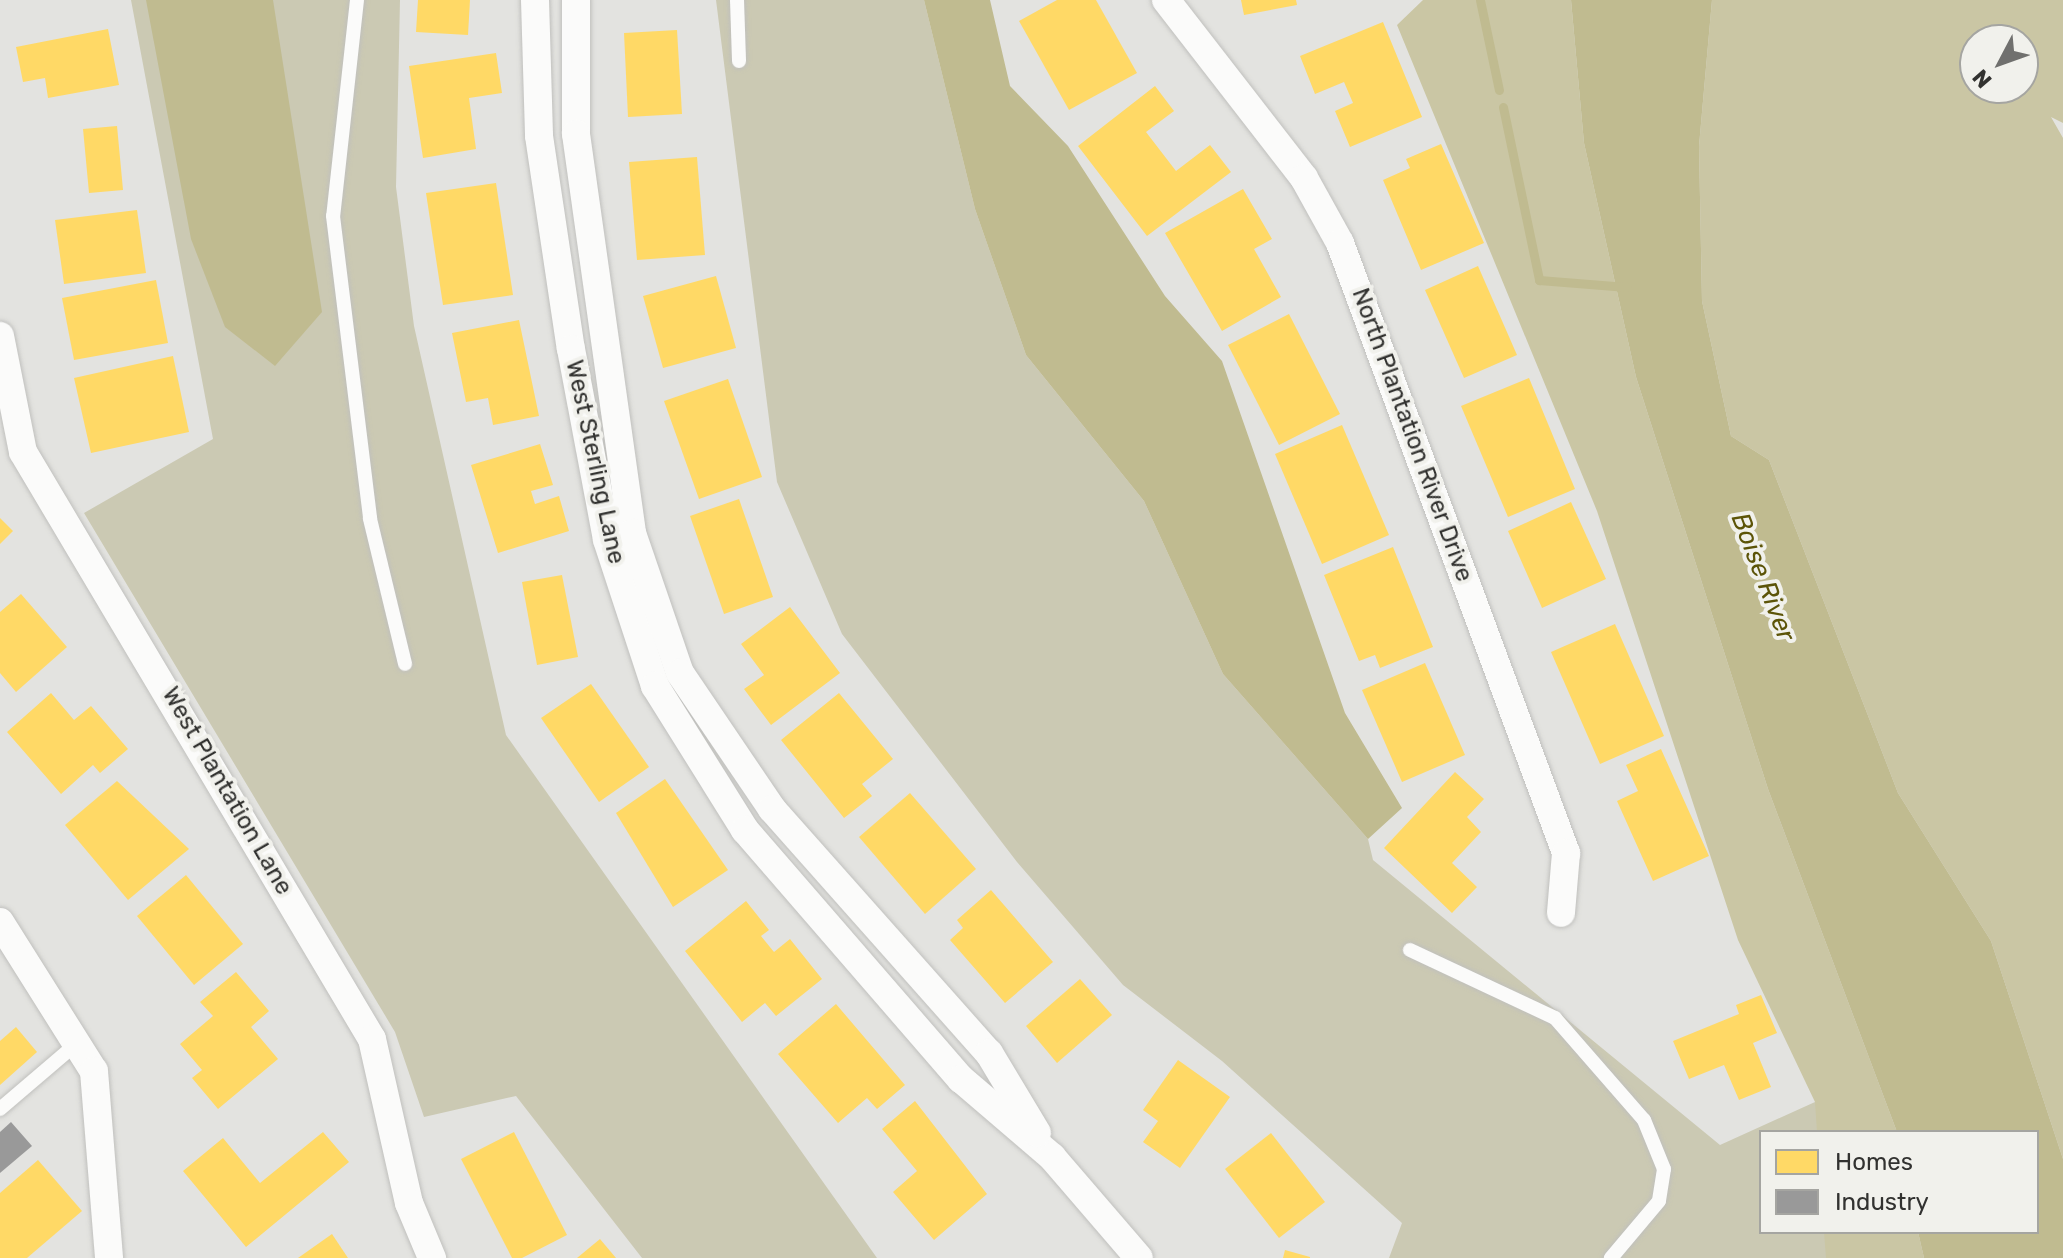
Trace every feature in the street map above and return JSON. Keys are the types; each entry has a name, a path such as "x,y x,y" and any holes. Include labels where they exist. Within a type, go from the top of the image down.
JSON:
{"street":[{"name":"West Sterling Lane","path":"535,0 539,136 571,349 607,540 655,686 745,830 961,1079 1052,1157 1139,1258"},
{"name":"West Sterling Lane","path":"576,0 576,134 632,533 680,673 772,809 989,1053 1052,1157"},
{"name":"North Plantation River Drive","path":"1166,0 1304,178 1340,243 1566,853 1561,913"},
{"name":"West Plantation Lane","path":"0,336 23,452 372,1039 409,1203 432,1258"},
{"path":"0,922 94,1071 110,1258"}],"lane":[{"path":"357,0 333,216 370,519 405,664"},
{"path":"737,0 739,61"},
{"path":"1410,950 1555,1018 1644,1120 1664,1169 1659,1201 1611,1258"},
{"path":"0,1109 76,1044"}],"shaded area":[{"path":"131,0 400,0 396,187 414,326 506,735 877,1258 642,1258 516,1096 424,1117 395,1032 84,513 213,439"},
{"path":"716,0 924,0 975,209 1026,355 1144,501 1223,674 1368,839 1373,860 1720,1145 1815,1102 1875,1130 1759,1130 1759,1234 1894,1234 1898,1258 1389,1258 1402,1223 1222,1061 1123,985 1017,862 842,634 777,482"},
{"path":"1423,0 1571,0 1584,143 1636,377 1768,789 1896,1130 1817,1130 1815,1102 1738,940 1597,511 1397,25"},
{"path":"1712,0 2063,0 2063,123 2051,117 2063,138 2063,1159 1991,941 1898,793 1769,460 1731,436 1702,301 1699,146"},
{"path":"1824,1234 1918,1234 1924,1258 1826,1258"}],"water":[{"path":"146,0 273,0 322,312 275,366 225,327 191,239"},
{"path":"924,0 990,0 1010,86 1068,146 1165,296 1222,361 1345,713 1402,808 1368,839 1223,674 1144,501 1026,355 975,209"},
{"name":"Boise River","path":"1571,0 1712,0 1699,146 1702,301 1731,436 1769,460 1898,793 1991,941 2063,1159 2063,1258 1924,1258 1918,1234 2039,1234 2039,1130 1896,1130 1768,789 1636,377 1584,143"}],"building: Homes":[{"path":"418,0 470,0 468,35 416,32"},
{"path":"1057,0 1096,0 1137,73 1069,110 1019,21"},
{"path":"1241,0 1296,0 1297,5 1244,15"},
{"path":"1383,22 1422,117 1350,147 1335,111 1353,103 1344,82 1315,94 1300,56"},
{"path":"108,29 119,85 48,98 45,78 23,82 16,47"},
{"path":"677,30 682,114 628,117 624,33"},
{"path":"496,53 502,93 469,98 476,149 423,158 409,66"},
{"path":"1155,86 1174,111 1146,132 1176,171 1210,145 1231,172 1147,236 1078,146"},
{"path":"117,126 123,190 89,193 83,129"},
{"path":"1441,144 1484,243 1421,270 1383,180 1410,168 1406,159"},
{"path":"697,157 705,255 637,260 629,162"},
{"path":"496,183 513,295 443,305 426,193"},
{"path":"1243,189 1272,239 1254,249 1281,297 1222,331 1165,233"},
{"path":"137,210 146,273 64,284 55,220"},
{"path":"1478,266 1517,355 1464,378 1425,290"},
{"path":"716,276 736,348 663,368 643,296"},
{"path":"156,280 168,343 74,360 62,298"},
{"path":"1289,314 1340,414 1279,445 1228,345"},
{"path":"519,320 539,416 493,425 488,398 466,402 452,333"},
{"path":"173,356 189,432 91,453 74,378"},
{"path":"1529,378 1575,489 1508,517 1461,406"},
{"path":"728,379 762,477 699,499 664,401"},
{"path":"1342,425 1389,535 1322,564 1275,454"},
{"path":"540,444 553,485 531,491 535,504 559,496 569,531 498,553 471,465"},
{"path":"739,499 773,597 724,614 690,516"},
{"path":"1571,502 1606,579 1542,608 1508,531"},
{"path":"0,518 13,531 0,544"},
{"path":"1393,547 1433,647 1380,668 1375,655 1359,661 1324,575"},
{"path":"562,575 578,657 537,665 522,582"},
{"path":"21,594 67,647 16,692 0,673 0,612"},
{"path":"790,607 840,673 771,725 744,689 764,675 741,644"},
{"path":"1615,624 1664,736 1600,764 1551,652"},
{"path":"1425,663 1465,755 1402,782 1362,690"},
{"path":"591,684 649,767 599,802 541,718"},
{"path":"51,693 74,720 91,706 128,749 100,773 93,765 61,794 7,732"},
{"path":"839,693 893,759 862,784 872,796 844,818 781,740"},
{"path":"1661,749 1709,856 1653,881 1617,801 1638,791 1626,765"},
{"path":"1455,772 1484,799 1467,817 1481,832 1452,863 1477,887 1452,913 1384,848"},
{"path":"665,779 728,870 673,907 616,813"},
{"path":"117,781 189,849 128,900 65,825"},
{"path":"910,793 976,869 925,914 859,837"},
{"path":"186,875 243,944 194,985 137,916"},
{"path":"991,890 1053,962 1005,1003 950,940 963,928 957,920"},
{"path":"746,901 769,930 761,936 774,952 790,939 822,979 776,1016 765,1003 742,1022 685,951"},
{"path":"236,972 269,1011 251,1027 278,1059 218,1109 192,1078 202,1070 180,1044 213,1016 200,1002"},
{"path":"1080,979 1112,1015 1057,1063 1026,1026"},
{"path":"1761,995 1777,1033 1753,1043 1771,1087 1739,1100 1724,1065 1689,1079 1673,1041 1739,1014 1736,1005"},
{"path":"836,1004 905,1085 877,1109 867,1098 838,1123 778,1054"},
{"path":"16,1027 37,1052 0,1085 0,1041"},
{"path":"1178,1060 1230,1097 1180,1168 1143,1142 1158,1121 1143,1110"},
{"path":"915,1101 987,1194 934,1240 893,1192 917,1171 882,1129"},
{"path":"323,1132 349,1162 246,1247 183,1171 223,1138 260,1183"},
{"path":"514,1132 567,1235 522,1258 512,1258 461,1159"},
{"path":"1271,1133 1325,1202 1279,1238 1225,1169"},
{"path":"38,1160 82,1211 27,1258 0,1258 0,1193"},
{"path":"332,1234 348,1258 298,1258"},
{"path":"600,1239 616,1258 577,1258"},
{"path":"1285,1250 1310,1257 1310,1258 1283,1258"}],"building: Industry":[{"path":"11,1122 32,1146 0,1173 0,1132"}],"waterway":[{"path":"1480,0 1499,90"},
{"path":"1503,107 1539,280 1627,287"}]}
